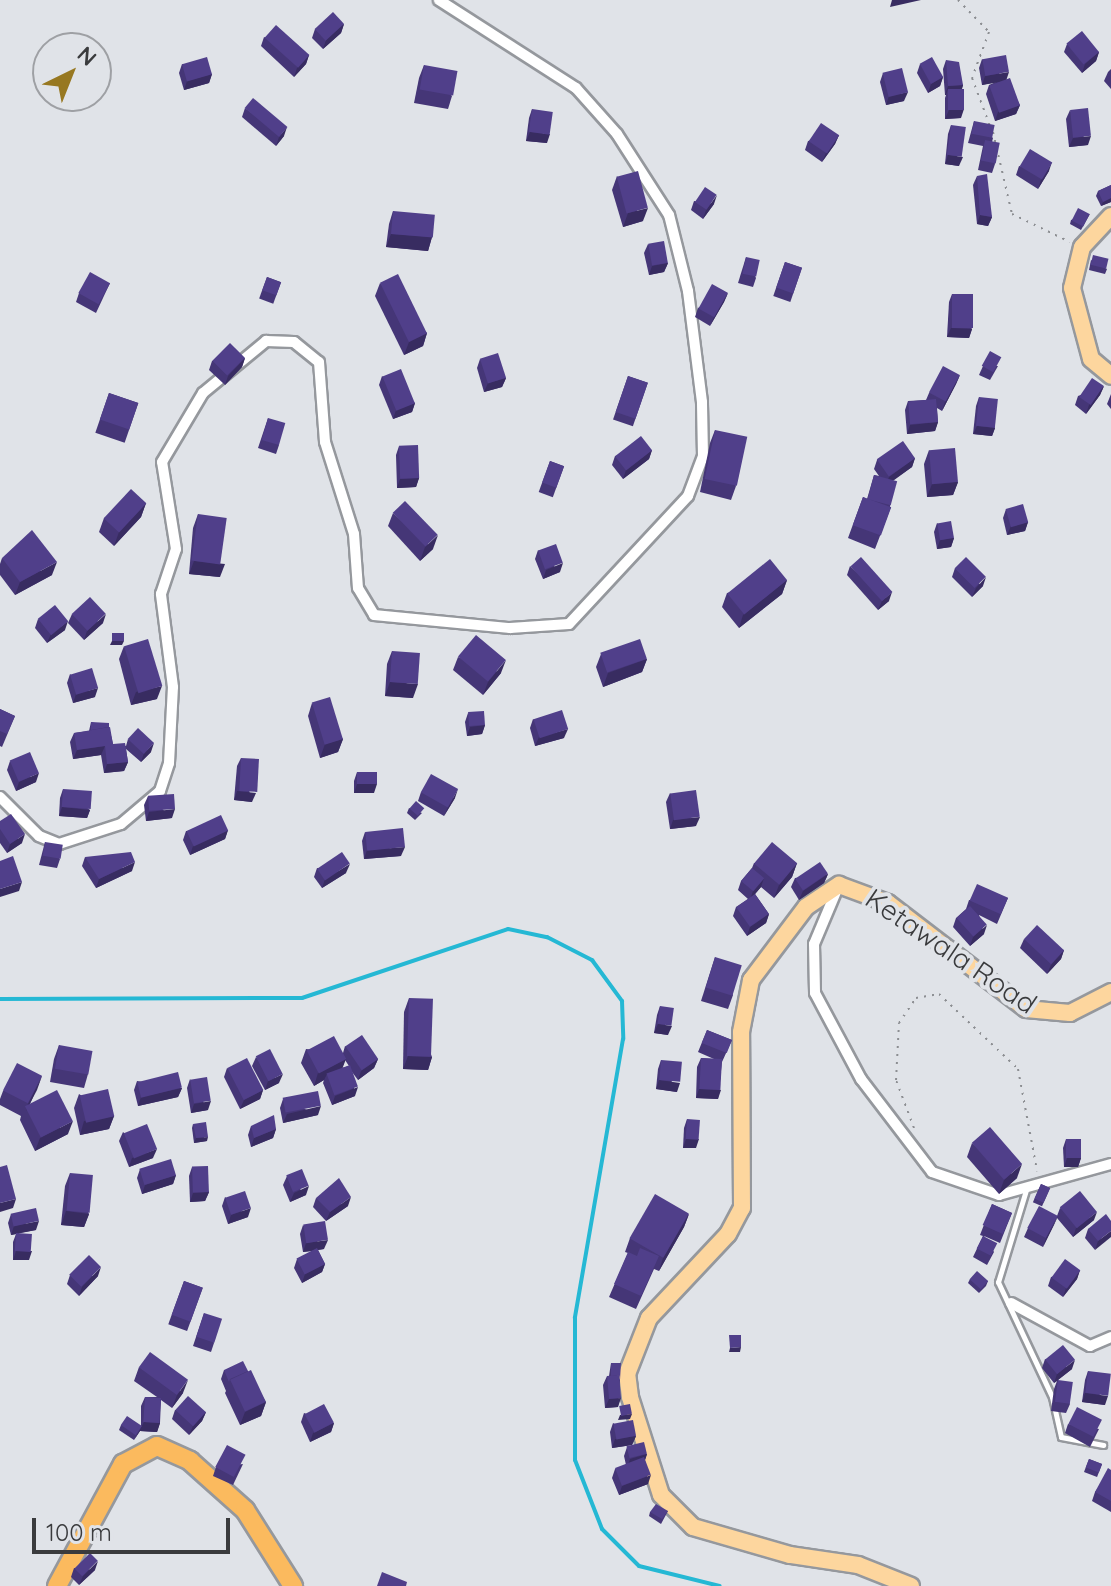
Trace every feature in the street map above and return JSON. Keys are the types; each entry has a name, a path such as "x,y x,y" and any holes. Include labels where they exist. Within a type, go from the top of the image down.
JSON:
{"highway":[{"path":"57,1586 123,1464 157,1446 190,1461 245,1510 293,1586"}],"main road":[{"path":"1111,216 1082,247 1072,288 1079,330 1091,359 1111,376"},
{"name":"Ketawala Road","path":"911,1586 858,1565 790,1555 693,1527 661,1495 627,1374 649,1318 728,1234 742,1208 741,1032 751,980 766,951 806,907 839,885 888,903 1026,1009 1070,1013 1111,992"}],"street":[{"path":"0,797 39,836 59,844 121,824 160,791 169,763 173,687 161,594 176,549 162,462 203,393 266,341 294,342 319,362 325,442 354,534 358,588 374,615 510,628 569,624 594,605 632,548 688,496 703,456 702,402 688,291 669,215 617,134 576,88 439,0"},
{"path":"839,885 814,944 815,993 861,1079 916,1156 952,1182 999,1195 1026,1190 1041,1183 1084,1177 1111,1164"},
{"path":"1011,1303 1090,1346 1111,1337"}],"lane":[{"path":"1026,1190 998,1282 1011,1303 1061,1437 1103,1445"}],"path":[{"path":"958,0 989,32 972,78 999,143 1012,214 1082,247"},
{"path":"916,1156 919,1142 894,1058 905,1011 916,998 939,994 1018,1069 1041,1183"}],"building":[{"path":"333,12 344,24 326,41 315,29"},
{"path":"276,25 309,55 298,68 265,38"},
{"path":"1082,31 1099,52 1083,65 1066,44"},
{"path":"1006,55 1009,72 985,76 982,59"},
{"path":"207,57 212,74 187,81 182,64"},
{"path":"932,57 943,77 931,84 920,64"},
{"path":"946,60 959,62 963,85 948,86"},
{"path":"424,65 457,71 453,96 420,90"},
{"path":"902,68 908,92 889,97 883,73"},
{"path":"1010,78 1020,105 999,113 989,86"},
{"path":"948,89 964,89 964,110 948,110"},
{"path":"253,98 287,127 279,137 245,108"},
{"path":"1088,108 1091,136 1073,138 1070,110"},
{"path":"532,109 553,112 550,135 529,132"},
{"path":"974,121 995,125 992,138 972,134"},
{"path":"821,123 839,135 827,154 809,141"},
{"path":"951,125 966,127 962,157 947,155"},
{"path":"985,140 1000,143 996,163 981,161"},
{"path":"1030,149 1052,162 1042,180 1020,166"},
{"path":"638,171 648,208 627,213 617,177"},
{"path":"987,174 992,217 980,215 977,176"},
{"path":"1111,185 1111,198 1103,202 1098,191"},
{"path":"705,187 717,195 707,210 695,202"},
{"path":"1078,208 1090,214 1083,226 1072,220"},
{"path":"393,211 435,215 433,238 391,234"},
{"path":"664,241 668,263 652,265 648,244"},
{"path":"1093,255 1109,259 1106,269 1091,265"},
{"path":"746,257 760,260 756,277 742,274"},
{"path":"785,262 802,268 793,293 776,288"},
{"path":"90,272 110,283 98,304 78,293"},
{"path":"398,274 427,333 409,342 380,283"},
{"path":"267,277 281,282 276,295 262,290"},
{"path":"712,284 728,293 714,317 698,308"},
{"path":"952,294 973,294 973,328 952,328"},
{"path":"230,343 245,358 227,376 212,361"},
{"path":"990,351 1001,357 993,372 982,366"},
{"path":"498,353 506,378 488,384 480,359"},
{"path":"943,366 960,375 946,401 929,392"},
{"path":"401,369 415,403 396,411 382,376"},
{"path":"628,376 648,383 635,419 616,412"},
{"path":"1092,378 1104,386 1091,405 1079,397"},
{"path":"109,393 138,403 129,430 100,419"},
{"path":"979,397 998,399 995,428 976,426"},
{"path":"936,399 938,422 910,424 908,401"},
{"path":"268,418 285,423 279,445 262,440"},
{"path":"715,430 747,437 737,486 705,479"},
{"path":"641,436 652,450 626,471 615,456"},
{"path":"903,441 915,458 889,477 877,459"},
{"path":"418,445 419,478 400,479 399,446"},
{"path":"955,448 958,482 932,484 929,450"},
{"path":"550,461 564,466 556,488 542,483"},
{"path":"874,475 897,481 891,505 868,499"},
{"path":"131,489 146,503 119,533 104,518"},
{"path":"863,497 891,507 881,535 853,525"},
{"path":"405,501 438,535 425,547 393,513"},
{"path":"1023,504 1028,522 1011,527 1006,509"},
{"path":"198,514 227,518 220,565 191,561"},
{"path":"951,521 954,538 940,540 937,523"},
{"path":"32,530 57,562 20,582 2,558"},
{"path":"556,544 563,563 545,569 538,550"},
{"path":"861,557 892,592 882,601 851,566"},
{"path":"966,557 986,577 974,588 955,568"},
{"path":"770,559 787,580 744,615 727,594"},
{"path":"90,597 106,614 87,631 72,614"},
{"path":"55,605 68,621 51,635 38,619"},
{"path":"112,633 124,633 124,641 112,641"},
{"path":"476,635 506,660 488,682 458,656"},
{"path":"148,639 162,686 138,693 124,646"},
{"path":"640,639 647,659 607,673 600,653"},
{"path":"392,651 420,653 418,684 390,682"},
{"path":"92,668 98,688 76,695 70,675"},
{"path":"330,697 343,739 325,745 312,703"},
{"path":"0,709 15,716 7,734 0,731"},
{"path":"562,710 568,729 540,738 533,719"},
{"path":"484,711 485,725 469,726 468,712"},
{"path":"91,722 109,723 109,727 91,730"},
{"path":"110,727 113,744 125,743 128,762 107,764 105,746 77,750 74,733"},
{"path":"138,728 154,743 144,754 128,739"},
{"path":"30,752 39,773 19,782 10,761"},
{"path":"241,758 259,759 257,792 239,791"},
{"path":"357,772 377,772 377,784 357,784"},
{"path":"431,774 458,789 448,807 421,792"},
{"path":"63,789 92,791 91,809 62,807"},
{"path":"696,790 700,817 674,820 670,794"},
{"path":"174,794 175,809 149,811 148,796"},
{"path":"416,801 424,808 418,816 409,809"},
{"path":"11,814 25,834 10,844 0,829 0,821"},
{"path":"221,815 228,830 194,846 187,831"},
{"path":"403,828 405,847 367,851 365,832"},
{"path":"45,842 63,845 61,859 43,856"},
{"path":"772,842 797,863 779,885 754,863"},
{"path":"131,852 135,862 99,879 85,857"},
{"path":"342,852 350,864 325,880 317,869"},
{"path":"13,856 22,882 0,889 0,861"},
{"path":"820,862 828,874 803,890 795,879"},
{"path":"752,868 764,878 753,891 741,881"},
{"path":"977,884 1008,898 1001,914 970,900"},
{"path":"755,894 769,914 750,927 736,907"},
{"path":"970,906 987,925 973,937 957,918"},
{"path":"1037,925 1064,950 1051,964 1024,939"},
{"path":"715,957 742,965 732,996 706,988"},
{"path":"409,998 433,999 431,1057 407,1056"},
{"path":"660,1006 674,1008 671,1026 657,1024"},
{"path":"707,1030 732,1040 727,1053 702,1043"},
{"path":"362,1035 378,1059 362,1070 345,1046"},
{"path":"334,1036 346,1059 319,1074 307,1051"},
{"path":"59,1045 92,1051 88,1075 55,1069"},
{"path":"270,1049 283,1074 268,1081 256,1056"},
{"path":"247,1058 263,1090 244,1100 227,1068"},
{"path":"701,1058 722,1059 720,1090 699,1089"},
{"path":"661,1060 682,1062 680,1082 659,1080"},
{"path":"17,1063 42,1076 28,1103 3,1091"},
{"path":"350,1065 358,1087 334,1095 327,1074"},
{"path":"178,1072 182,1088 141,1098 137,1082"},
{"path":"207,1077 211,1101 194,1103 190,1080"},
{"path":"108,1089 114,1116 86,1123 80,1096"},
{"path":"57,1090 73,1121 41,1138 25,1106"},
{"path":"318,1091 321,1106 286,1113 283,1098"},
{"path":"274,1115 276,1129 254,1138 251,1126"},
{"path":"687,1119 700,1120 699,1140 686,1139"},
{"path":"206,1122 208,1137 196,1138 193,1124"},
{"path":"147,1124 157,1149 134,1158 124,1133"},
{"path":"990,1127 1022,1164 1004,1180 972,1143"},
{"path":"1066,1139 1081,1139 1081,1158 1066,1158"},
{"path":"171,1159 176,1175 144,1185 139,1169"},
{"path":"7,1165 16,1199 0,1203 0,1167"},
{"path":"208,1166 209,1192 193,1193 192,1167"},
{"path":"302,1169 309,1186 293,1192 286,1175"},
{"path":"70,1173 93,1175 90,1213 67,1211"},
{"path":"339,1178 351,1197 330,1212 316,1198"},
{"path":"1041,1184 1050,1188 1044,1203 1034,1199"},
{"path":"245,1191 251,1208 231,1215 225,1198"},
{"path":"1080,1191 1097,1212 1077,1228 1060,1207"},
{"path":"655,1194 689,1214 663,1258 630,1238"},
{"path":"992,1204 1012,1213 1003,1234 983,1225"},
{"path":"1039,1206 1058,1216 1046,1238 1027,1228"},
{"path":"36,1208 39,1221 14,1227 11,1214"},
{"path":"1106,1214 1111,1221 1111,1231 1098,1241 1088,1229"},
{"path":"325,1221 328,1240 306,1243 303,1224"},
{"path":"16,1233 32,1234 31,1252 15,1251"},
{"path":"983,1236 997,1243 991,1256 977,1248"},
{"path":"317,1248 325,1264 305,1274 297,1258"},
{"path":"640,1248 659,1256 641,1296 614,1284 628,1252 637,1256"},
{"path":"89,1255 101,1267 81,1287 69,1275"},
{"path":"1065,1259 1080,1270 1067,1289 1051,1278"},
{"path":"977,1271 988,1281 981,1289 970,1279"},
{"path":"184,1281 203,1288 190,1322 172,1315"},
{"path":"204,1313 222,1319 214,1343 196,1337"},
{"path":"729,1335 741,1335 741,1347 730,1348"},
{"path":"1063,1345 1075,1360 1057,1374 1045,1359"},
{"path":"150,1352 188,1380 177,1395 139,1367"},
{"path":"243,1361 248,1371 229,1382 224,1370"},
{"path":"611,1363 621,1363 620,1380 619,1375 611,1376"},
{"path":"251,1370 266,1402 245,1411 230,1380"},
{"path":"1088,1371 1111,1374 1108,1396 1085,1393"},
{"path":"619,1375 621,1398 609,1399 607,1376"},
{"path":"1058,1380 1073,1382 1070,1404 1055,1402"},
{"path":"188,1396 206,1412 193,1426 175,1410"},
{"path":"145,1397 161,1398 159,1423 143,1422"},
{"path":"324,1404 334,1423 314,1433 305,1414"},
{"path":"630,1404 632,1414 621,1416 619,1406"},
{"path":"1077,1407 1102,1420 1093,1437 1068,1424"},
{"path":"127,1416 142,1426 136,1435 121,1425"},
{"path":"633,1420 636,1436 616,1440 613,1424"},
{"path":"644,1442 647,1454 629,1458 627,1446"},
{"path":"227,1445 246,1455 234,1477 215,1467"},
{"path":"644,1457 651,1475 622,1486 615,1468"},
{"path":"1089,1459 1102,1464 1099,1472 1086,1467"},
{"path":"1108,1468 1111,1470 1111,1501 1095,1492"},
{"path":"656,1504 668,1511 662,1519 650,1512"},
{"path":"90,1553 98,1561 82,1576 74,1569"},
{"path":"382,1572 407,1582 406,1586 377,1586"}],"waterway":[{"path":"0,999 302,998 508,929 547,937 592,960 622,1001 623,1039 575,1318 575,1460 602,1529 639,1566 720,1586"}]}
